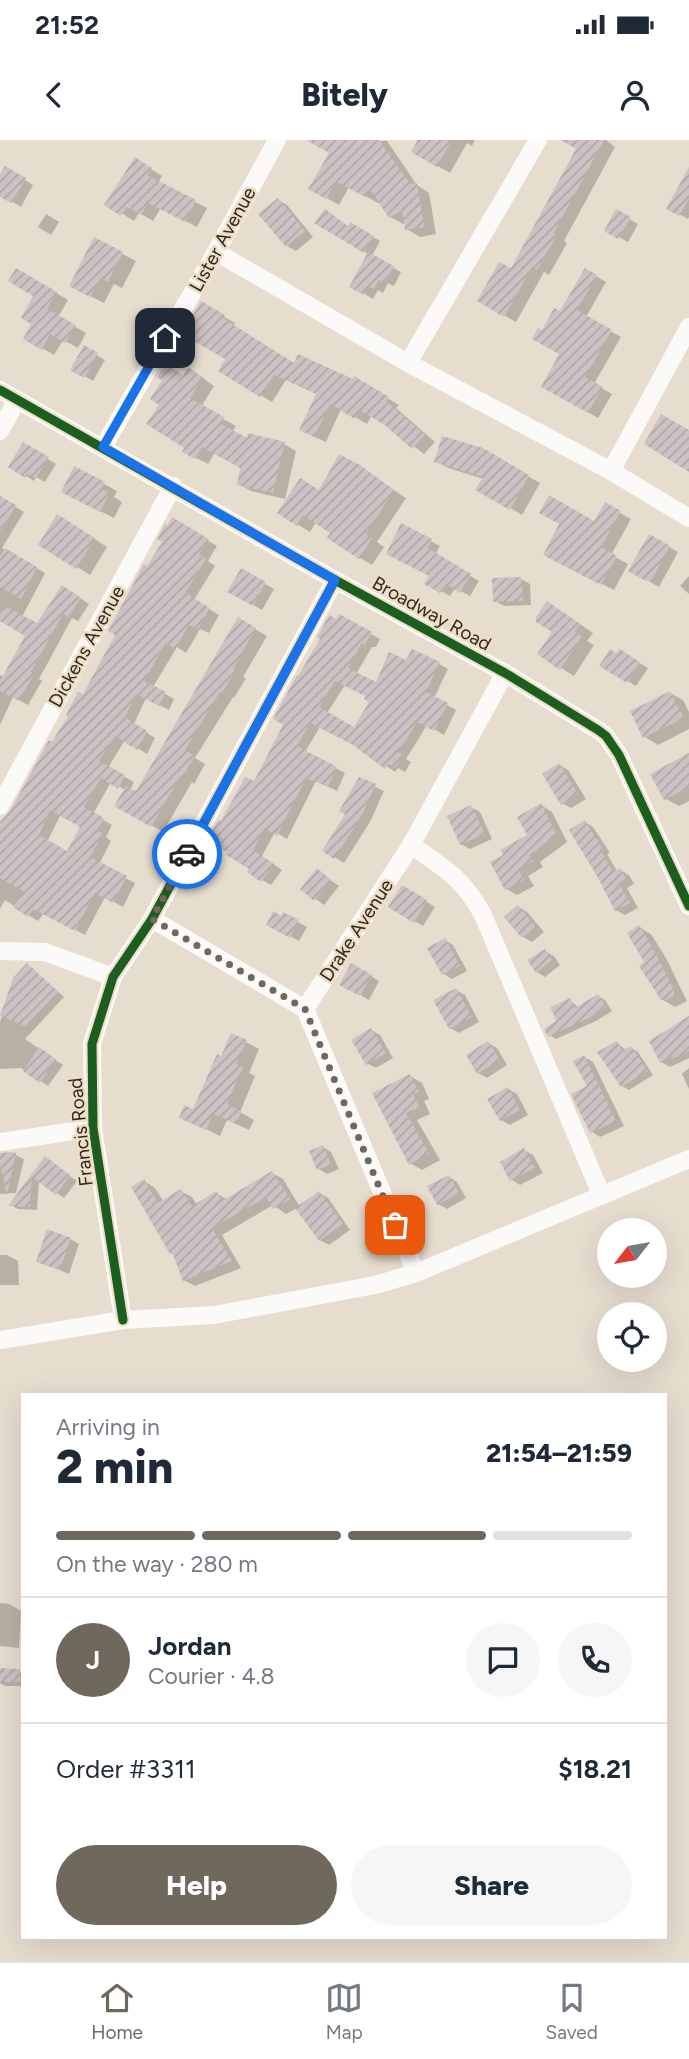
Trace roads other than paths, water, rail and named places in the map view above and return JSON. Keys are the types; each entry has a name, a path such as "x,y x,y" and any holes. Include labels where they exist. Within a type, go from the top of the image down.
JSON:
{"street":[{"name":"Lister Avenue","path":"103,447 216,252 277,140"},
{"path":"408,363 538,140"},
{"path":"216,252 408,363 611,471 689,518"},
{"path":"611,471 689,327"},
{"name":"Broadway Road","path":"0,390 505,673 606,736 619,755 689,906"},
{"path":"0,431 18,400"},
{"name":"Dickens Avenue","path":"0,806 173,486"},
{"name":"Francis Road","path":"123,1320 93,1128 92,1044 113,977 152,919 335,580"},
{"name":"Drake Avenue","path":"305,1009 411,845 505,673"},
{"path":"411,845 454,875 471,892 602,1196"},
{"path":"152,919 305,1009 415,1273"},
{"path":"0,951 45,951 113,977"},
{"path":"0,1142 93,1128"},
{"path":"0,1340 123,1320 214,1315 363,1288 415,1273 689,1159"}]}
